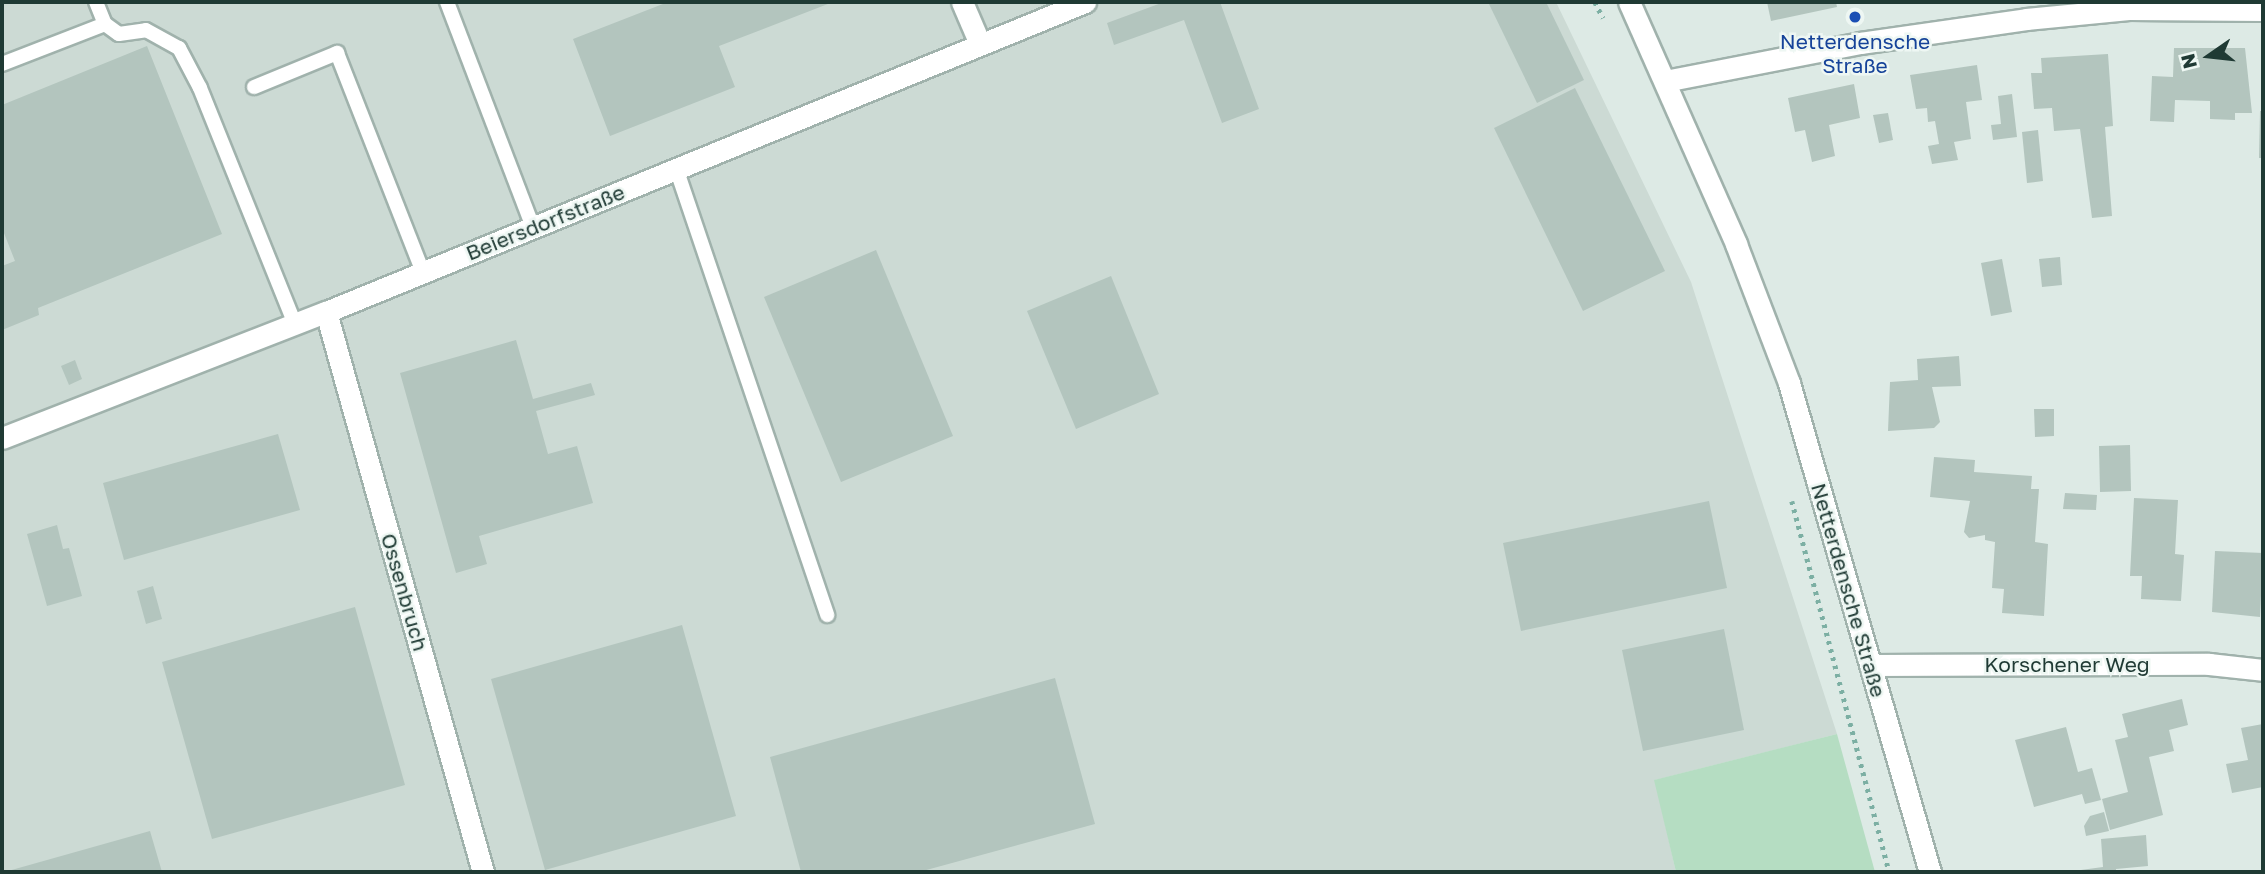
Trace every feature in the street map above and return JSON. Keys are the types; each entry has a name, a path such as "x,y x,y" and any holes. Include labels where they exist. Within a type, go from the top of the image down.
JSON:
{"street":[{"path":"962,2 980,44"},
{"name":"Beiersdorfstraße","path":"2,438 326,312 1085,2"},
{"name":"Netterdensche Straße","path":"1629,2 1665,81 1789,383 1930,872"},
{"path":"1665,81 1860,43 2026,19 2129,9 2263,10"},
{"name":"Ossenbruch","path":"326,312 483,872"},
{"name":"Korschener Weg","path":"1871,665 2210,664 2263,670"}],"lane":[{"path":"96,2 105,24 119,34 146,30 179,48 200,88 295,324"},
{"path":"447,2 533,227"},
{"path":"2,64 105,24"},
{"path":"254,87 337,52 423,272"},
{"path":"676,169 827,615"}],"path":[{"path":"1595,2 1606,24"},
{"path":"1790,496 1889,872"}],"shaded area":[{"path":"2,2 1556,2 1691,282 1837,734 1655,780 1676,872 2,872"}],"green space":[{"path":"1837,734 1875,872 1676,872 1654,780"}],"building":[{"path":"668,2 833,2 719,46 735,87 610,136 573,39"},
{"path":"1164,2 1220,2 1259,109 1222,123 1184,20 1114,45 1107,23"},
{"path":"1488,2 1546,2 1584,80 1537,103"},
{"path":"1767,2 1836,2 1837,7 1771,21"},
{"path":"147,46 222,234 38,308 39,315 2,330 2,266 15,261 2,228 2,105"},
{"path":"2174,48 2245,48 2252,113 2235,113 2235,120 2210,119 2210,101 2175,100 2174,122 2150,121 2152,76 2173,77"},
{"path":"2108,54 2113,126 2105,127 2112,216 2092,218 2080,129 2054,131 2052,108 2034,109 2031,73 2042,73 2041,58"},
{"path":"1977,65 1982,100 1966,102 1971,139 1954,142 1958,160 1932,164 1928,146 1939,144 1935,121 1928,122 1927,108 1916,109 1910,75"},
{"path":"1854,84 1860,118 1829,125 1835,156 1812,162 1805,130 1795,132 1788,98"},
{"path":"1575,88 1665,271 1583,311 1494,128"},
{"path":"2012,94 2017,137 1993,140 1991,125 2001,124 1998,96"},
{"path":"2260,111 2263,111 2263,158 2259,158"},
{"path":"1888,113 1893,140 1879,143 1873,115"},
{"path":"2038,130 2043,181 2027,183 2022,132"},
{"path":"876,250 953,436 841,482 764,297"},
{"path":"2060,257 2062,285 2042,287 2039,259"},
{"path":"2002,259 2012,312 1991,316 1981,263"},
{"path":"1111,276 1159,394 1076,429 1027,311"},
{"path":"516,340 533,399 591,383 595,395 536,411 548,454 577,446 593,503 479,536 487,564 456,573 400,373"},
{"path":"1959,356 1961,386 1932,387 1940,422 1934,428 1888,431 1890,382 1918,380 1917,359"},
{"path":"75,360 82,379 69,385 61,366"},
{"path":"2034,409 2054,409 2054,436 2035,437"},
{"path":"278,434 300,510 124,560 103,483"},
{"path":"2130,445 2131,491 2100,492 2099,446"},
{"path":"1934,457 1975,460 1974,472 2032,476 2031,489 2039,489 2035,542 2048,544 2044,616 2002,613 2004,589 1992,588 1995,542 1985,540 1985,535 1969,538 1964,532 1970,501 1930,497"},
{"path":"2065,493 2097,495 2096,510 2063,509"},
{"path":"2134,498 2178,500 2175,554 2184,555 2181,601 2141,599 2142,576 2130,576"},
{"path":"1709,501 1727,588 1521,631 1503,543"},
{"path":"57,525 63,549 69,548 82,596 47,606 27,534"},
{"path":"2215,551 2263,553 2260,617 2212,612"},
{"path":"153,586 162,619 146,624 137,591"},
{"path":"355,607 405,785 212,839 162,662"},
{"path":"682,625 736,816 545,870 491,679"},
{"path":"1724,629 1744,730 1643,751 1622,650"},
{"path":"1055,678 1095,824 919,872 801,872 770,757"},
{"path":"2182,699 2188,725 2169,730 2174,751 2149,757 2163,815 2110,830 2102,799 2128,792 2115,740 2128,737 2122,714"},
{"path":"2263,724 2263,787 2232,793 2226,764 2248,760 2241,728"},
{"path":"2066,727 2078,772 2092,768 2101,800 2085,804 2082,794 2034,807 2015,740"},
{"path":"2104,812 2109,831 2086,836 2084,826 2090,816"},
{"path":"150,831 162,872 8,872 8,871"},
{"path":"2146,835 2148,866 2116,869 2116,872 2066,872 2103,867 2101,839"}],"place":[{"name":"Netterdensche Straße","path":"1855,17"}]}
